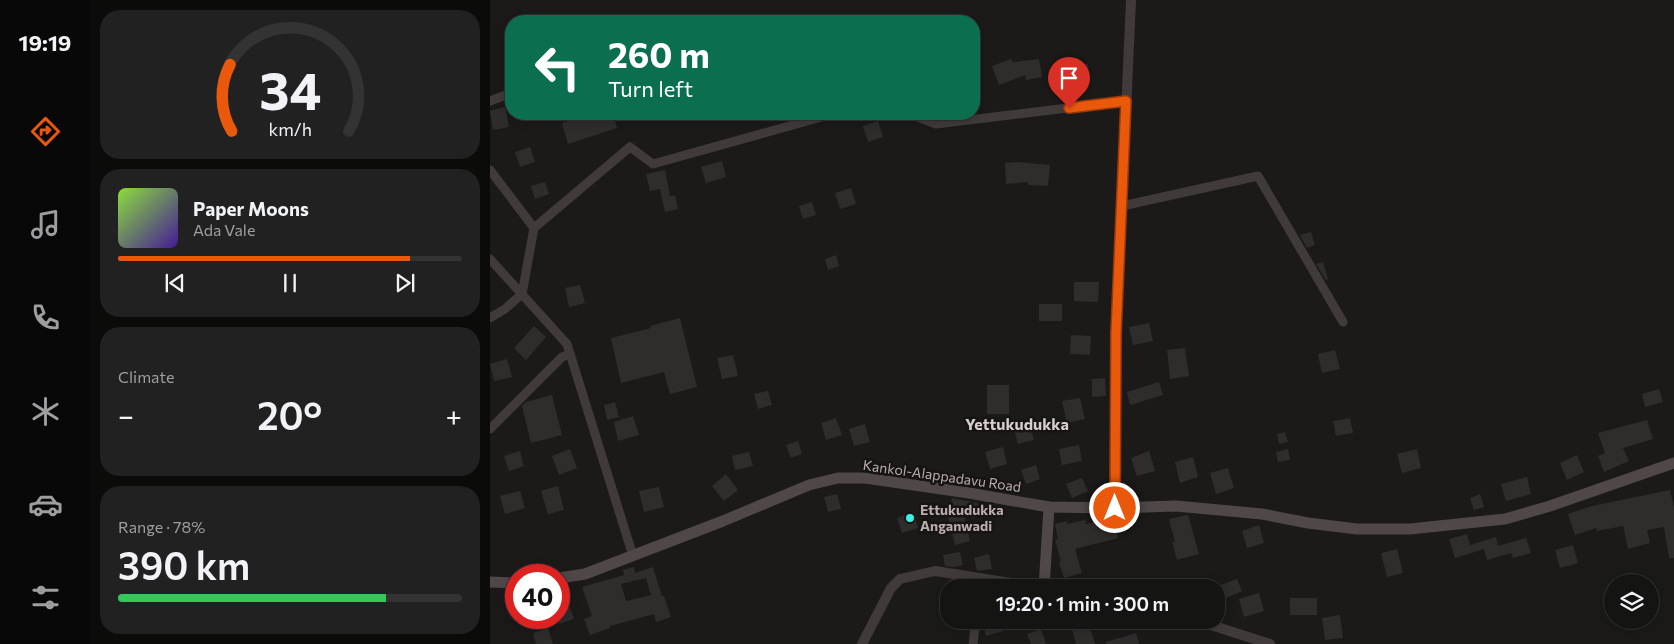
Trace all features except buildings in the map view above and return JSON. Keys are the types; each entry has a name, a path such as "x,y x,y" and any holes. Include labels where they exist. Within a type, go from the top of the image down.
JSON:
{"main road":[{"name":"Kankol-Alappadavu Road","path":"570,576 584,574 633,556 809,485 838,478 865,478 969,492 1049,507 1115,508 1176,506 1262,514 1308,523 1357,529 1447,526 1505,519 1541,509 1674,463"},
{"path":"1045,579 1049,507"},
{"path":"490,582 505,583"}],"street":[{"path":"1115,508 1116,333 1131,0"},
{"path":"490,102 505,96"},
{"path":"980,119 1126,101"},
{"path":"490,318 505,309 522,294 534,228 630,147 653,164 811,120"},
{"path":"926,120 936,124 969,120"},
{"path":"490,170 534,228"},
{"path":"1122,206 1258,176 1343,322"},
{"path":"490,259 567,344 633,556"},
{"path":"490,429 562,356 570,354"},
{"path":"862,644 891,588 900,579 935,571 965,579"},
{"path":"973,644 975,629"},
{"path":"1223,629 1270,644"}],"place":[{"name":"Ettukudukka Anganwadi","path":"910,518"}],"district":[{"name":"Yettukudukka","path":"1017,424"}],"route":[{"path":"1069,108 1126,101 1116,333 1115,508"}]}
